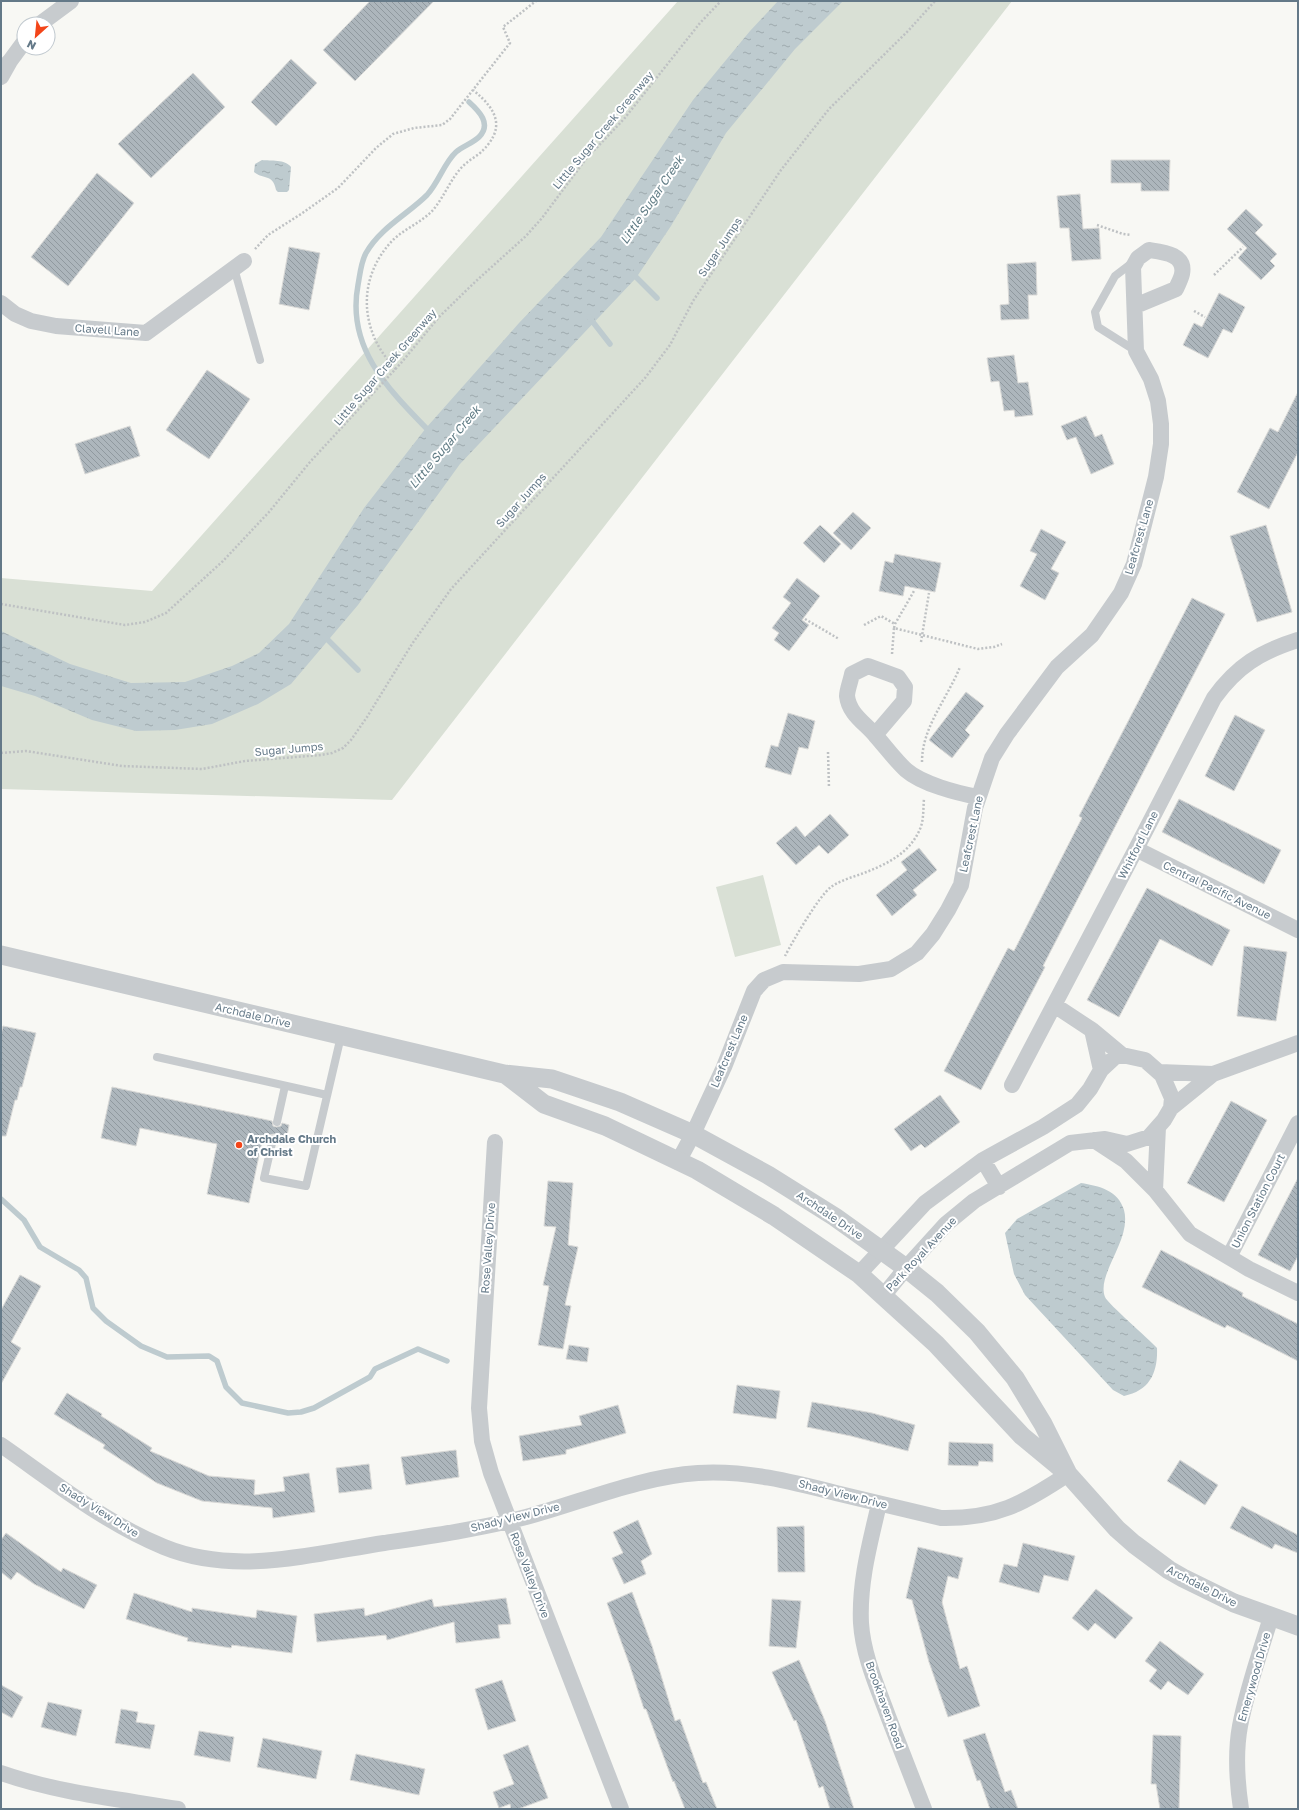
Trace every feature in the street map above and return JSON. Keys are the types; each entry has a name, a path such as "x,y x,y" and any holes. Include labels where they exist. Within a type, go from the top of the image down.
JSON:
{"street":[{"path":"51,16 71,1"},
{"path":"1,77 6,66 16,53"},
{"path":"1134,306 1176,289 1182,273 1180,261 1170,252 1149,250 1138,258 1133,267 1134,306 1136,351"},
{"name":"Clavell Lane","path":"1,303 15,314 31,322 56,326 146,333 239,264"},
{"name":"Leafcrest Lane","path":"678,1162 693,1134 724,1067 754,991 764,980 783,972 859,974 891,969 917,953 933,934 948,910 961,885 978,796 992,758 1007,734 1057,667 1092,635 1121,593 1134,564 1156,477 1161,437 1158,401 1151,379 1136,351"},
{"name":"Whitford Lane","path":"1012,1085 1214,698 1225,682 1241,667 1260,654 1298,640"},
{"path":"876,735 907,771 925,781 964,794 978,796"},
{"name":"Central Pacific Avenue","path":"1136,849 1298,930"},
{"name":"Archdale Drive","path":"1,956 504,1074 552,1079 620,1102 693,1134 768,1175 816,1204 906,1268 937,1293 977,1332 1015,1378 1043,1424 1068,1474"},
{"path":"1054,1005 1092,1030 1122,1055 1145,1060 1159,1072 1167,1085 1172,1098 1172,1108"},
{"path":"1092,1030 1101,1070"},
{"path":"1159,1072 1213,1074 1298,1043"},
{"path":"859,1274 880,1249 925,1203 983,1160 1043,1127 1077,1105 1090,1089 1101,1070 1115,1057 1122,1055"},
{"name":"Archdale Drive","path":"504,1074 544,1104 605,1126 697,1170 774,1216 859,1274 884,1295 936,1344 1022,1436 1068,1474 1117,1530 1134,1544 1169,1570 1234,1603 1298,1626"},
{"name":"Park Royal Avenue","path":"884,1295 946,1224 974,1201 1070,1143 1104,1139 1127,1144 1149,1137 1172,1108 1213,1074"},
{"name":"Union Station Court","path":"1229,1257 1298,1123"},
{"path":"1155,1190 1158,1127"},
{"path":"1094,1140 1126,1161 1155,1190 1190,1234 1229,1257 1298,1293"},
{"name":"Rose Valley Drive","path":"495,1142 478,1408 482,1441 491,1473 620,1809"},
{"path":"983,1160 999,1187"},
{"name":"Shady View Drive","path":"1,1445 93,1509 128,1531 166,1548 192,1556 227,1562 264,1562 448,1533 509,1521 659,1479 698,1473 738,1473 777,1478 941,1518 963,1518 990,1514 1028,1500 1068,1474"},
{"name":"Brookhaven Road","path":"879,1504 864,1570 861,1623 872,1673 924,1809"},
{"name":"Emerywood Drive","path":"1241,1809 1237,1768 1240,1728 1247,1695 1271,1617"},
{"path":"1,1773 30,1783 51,1788 178,1809"}],"lane":[{"path":"1136,351 1098,327 1095,312 1115,276 1138,258"},
{"path":"239,264 260,360"},
{"path":"273,1139 264,1178 306,1186 341,1036"},
{"path":"157,1058 327,1095"},
{"path":"277,1122 285,1086"}],"path":[{"path":"239,264 268,234 301,214 341,185 386,139 405,129 442,125 455,113 510,43 503,27 536,1"},
{"name":"Little Sugar Creek Greenway","path":"1,604 120,624 145,622 166,613 198,586 269,512 310,462 389,377 443,313 526,236 542,218 586,159 624,119 700,23 721,1"},
{"name":"Sugar Jumps","path":"1,753 26,751 122,766 202,769 245,761 321,755 332,753 343,748 351,740 367,717 412,644 451,589 644,378 666,350 693,301 781,170 829,109 908,31 935,1"},
{"path":"396,368 379,348 370,328 368,310 370,279 384,250 396,238 433,210 460,170 486,146 494,135 497,122 494,112 485,100 473,90"},
{"path":"1097,224 1123,234 1132,235"},
{"path":"1214,274 1243,247"},
{"path":"1194,311 1205,317"},
{"path":"892,654 895,624 914,591"},
{"path":"921,642 929,593"},
{"path":"864,625 881,616 895,624"},
{"path":"805,619 839,639"},
{"path":"894,628 978,649 994,647 1002,644"},
{"path":"922,767 922,752 928,730 954,682 960,667"},
{"path":"828,752 829,788"},
{"path":"783,960 829,888 902,854 920,829 923,818 924,792"}],"shaded area":[{"path":"678,1 1012,1 392,800 1,789 1,578 152,591"},
{"path":"763,875 781,945 735,957 716,887"}],"water":[{"name":"Little Sugar Creek","path":"778,1 843,1 795,49 726,133 671,226 636,278 460,464 358,605 291,684 258,704 212,724 175,730 136,731 92,720 35,696 1,686 1,631 70,664 131,683 185,682 232,666 259,653 289,624 364,508 426,428 519,323 601,237 693,100 750,31"},
{"path":"262,160 282,162 291,167 289,190 287,192 278,192 273,181 254,172 255,164"},
{"path":"1081,1183 1113,1193 1121,1203 1124,1210 1125,1221 1123,1233 1105,1278 1105,1297 1113,1307 1157,1348 1156,1365 1151,1379 1140,1390 1124,1396 1113,1390 1025,1295 1014,1274 1005,1233 1017,1219"}],"building":[{"path":"370,1 434,1 355,81 323,50"},
{"path":"291,59 317,83 276,126 251,102"},
{"path":"193,73 225,107 151,178 118,144"},
{"path":"1111,160 1170,160 1169,191 1141,191 1141,183 1111,183"},
{"path":"97,173 134,203 68,286 31,257"},
{"path":"1080,194 1083,229 1099,228 1101,259 1072,261 1069,228 1060,228 1057,196"},
{"path":"1246,209 1263,225 1255,233 1277,254 1270,261 1275,266 1261,280 1238,258 1247,248 1227,229"},
{"path":"289,247 320,253 309,310 279,304"},
{"path":"1036,262 1037,295 1028,295 1029,319 1001,320 1000,305 1009,304 1007,264"},
{"path":"1219,293 1245,307 1232,333 1223,329 1208,358 1183,345 1194,323 1202,327"},
{"path":"1014,355 1018,383 1028,382 1033,415 1015,417 1014,410 1004,411 999,381 991,382 987,358"},
{"path":"207,370 250,399 209,459 166,430"},
{"path":"1298,392 1298,452 1269,509 1237,492 1270,428 1278,432"},
{"path":"1086,416 1095,437 1102,434 1114,464 1091,474 1076,437 1067,440 1061,426"},
{"path":"130,426 140,456 85,474 75,444"},
{"path":"853,512 871,528 851,550 833,533"},
{"path":"820,525 841,544 824,563 803,543"},
{"path":"1266,525 1292,612 1257,622 1230,536"},
{"path":"1041,529 1066,542 1051,569 1059,573 1045,600 1020,586 1037,554 1030,551"},
{"path":"895,554 941,563 935,592 905,586 903,596 879,591 885,561 893,563"},
{"path":"797,578 820,596 802,620 809,625 789,651 774,640 779,633 772,628 791,603 783,597"},
{"path":"1192,598 1225,614 1043,966 1045,967 981,1090 944,1071 1008,948 1014,951 1082,818 1079,816"},
{"path":"966,692 984,706 965,730 970,735 952,758 929,740"},
{"path":"788,713 815,721 808,749 799,747 791,775 765,767 771,745 778,747"},
{"path":"1235,715 1265,730 1234,791 1205,776"},
{"path":"1179,799 1281,850 1264,884 1162,832"},
{"path":"830,814 849,835 828,854 819,845 796,865 776,843 796,826 805,837"},
{"path":"919,848 937,870 913,890 917,895 892,916 876,895 907,870 901,862"},
{"path":"1147,888 1230,930 1212,966 1160,939 1119,1017 1087,1000"},
{"path":"1244,946 1287,952 1276,1021 1237,1016"},
{"path":"3,1026 36,1033 22,1087 20,1087 17,1100 15,1100 6,1136 1,1136 1,1035"},
{"name":"Archdale Church of Christ","path":"112,1087 272,1121 273,1126 276,1127 281,1126 282,1123 289,1125 286,1142 278,1140 277,1135 274,1134 269,1135 268,1138 263,1137 249,1203 207,1194 217,1144 140,1128 136,1146 101,1138"},
{"path":"940,1095 960,1122 925,1148 921,1144 911,1151 894,1129"},
{"path":"1231,1101 1267,1120 1224,1202 1187,1183"},
{"path":"1298,1178 1298,1256 1290,1271 1258,1255"},
{"path":"548,1181 573,1183 568,1245 578,1247 565,1305 571,1306 563,1349 538,1345 549,1286 543,1285 556,1227 544,1226"},
{"path":"1161,1250 1243,1293 1242,1296 1298,1324 1298,1361 1227,1325 1225,1328 1142,1287"},
{"path":"20,1275 41,1286 11,1342 21,1348 1,1384 1,1310"},
{"path":"569,1345 589,1348 587,1362 566,1359"},
{"path":"737,1385 780,1391 776,1419 733,1413"},
{"path":"67,1393 102,1414 101,1416 152,1448 150,1451 209,1476 255,1480 254,1495 285,1491 283,1477 309,1473 315,1512 273,1518 272,1508 202,1501 157,1483 103,1448 105,1445 54,1414"},
{"path":"812,1402 872,1413 915,1425 908,1451 851,1436 807,1427"},
{"path":"618,1405 626,1433 566,1450 566,1454 523,1461 519,1436 582,1425 579,1416"},
{"path":"949,1442 993,1444 993,1462 979,1461 978,1466 948,1465"},
{"path":"456,1450 459,1477 406,1485 401,1457"},
{"path":"1180,1460 1218,1485 1205,1505 1167,1481"},
{"path":"369,1464 372,1489 339,1493 336,1468"},
{"path":"1242,1506 1298,1535 1298,1553 1275,1544 1272,1549 1230,1528"},
{"path":"638,1520 652,1554 641,1561 646,1574 624,1584 612,1558 623,1553 613,1532"},
{"path":"804,1526 805,1572 778,1572 777,1527"},
{"path":"6,1533 61,1572 63,1568 97,1585 84,1609 34,1584 17,1572 11,1580 1,1572 1,1540"},
{"path":"1023,1543 1075,1556 1068,1581 1044,1575 1039,1593 999,1582 1004,1564 1017,1567"},
{"path":"918,1547 963,1558 958,1579 948,1576 942,1602 960,1669 967,1666 980,1706 948,1717 929,1662 912,1600 906,1598"},
{"path":"1096,1589 1133,1618 1115,1639 1095,1623 1088,1631 1072,1618"},
{"path":"632,1592 652,1646 675,1721 680,1719 703,1783 706,1782 717,1809 685,1809 674,1781 673,1782 646,1709 644,1709 607,1603"},
{"path":"134,1593 192,1612 192,1608 256,1618 257,1610 297,1616 292,1653 232,1645 231,1648 187,1641 188,1638 126,1619"},
{"path":"506,1598 511,1624 498,1625 500,1638 456,1643 454,1622 387,1640 386,1635 317,1642 314,1614 364,1608 365,1616 432,1599 434,1607"},
{"path":"772,1599 801,1601 796,1648 769,1646"},
{"path":"1160,1641 1204,1674 1188,1695 1168,1681 1161,1690 1149,1681 1157,1670 1145,1661"},
{"path":"799,1660 825,1721 854,1809 830,1809 823,1786 819,1788 796,1720 794,1721 772,1672"},
{"path":"502,1680 516,1721 488,1730 475,1689"},
{"path":"1,1685 23,1697 12,1718 1,1712"},
{"path":"48,1702 82,1710 76,1736 41,1727"},
{"path":"121,1709 138,1712 136,1722 155,1725 150,1749 115,1743"},
{"path":"199,1731 234,1737 230,1762 194,1755"},
{"path":"985,1733 1005,1792 1011,1790 1018,1809 990,1809 980,1780 977,1781 963,1740"},
{"path":"1153,1735 1181,1736 1179,1809 1160,1809 1156,1784 1151,1784"},
{"path":"263,1738 322,1751 316,1779 257,1767"},
{"path":"528,1745 548,1798 518,1809 511,1809 510,1804 499,1808 493,1792 514,1784 503,1755"},
{"path":"356,1754 425,1769 419,1795 350,1780"}],"waterway":[{"path":"430,432 386,384 374,366 365,348 358,329 356,308 358,285 363,260 372,244 386,229 427,195 452,156 477,139 483,132 483,118 477,109 469,102"},
{"path":"632,273 657,298"},
{"path":"589,317 610,344"},
{"path":"323,635 358,670"},
{"path":"1,1199 24,1220 40,1247 79,1270 86,1278 93,1308 106,1321 141,1346 167,1357 209,1356 217,1361 226,1387 242,1403 288,1413 301,1412 314,1408 370,1377 375,1369 418,1349 447,1361"}],"place":[{"name":"Archdale Church of Christ","path":"239,1145"}]}
